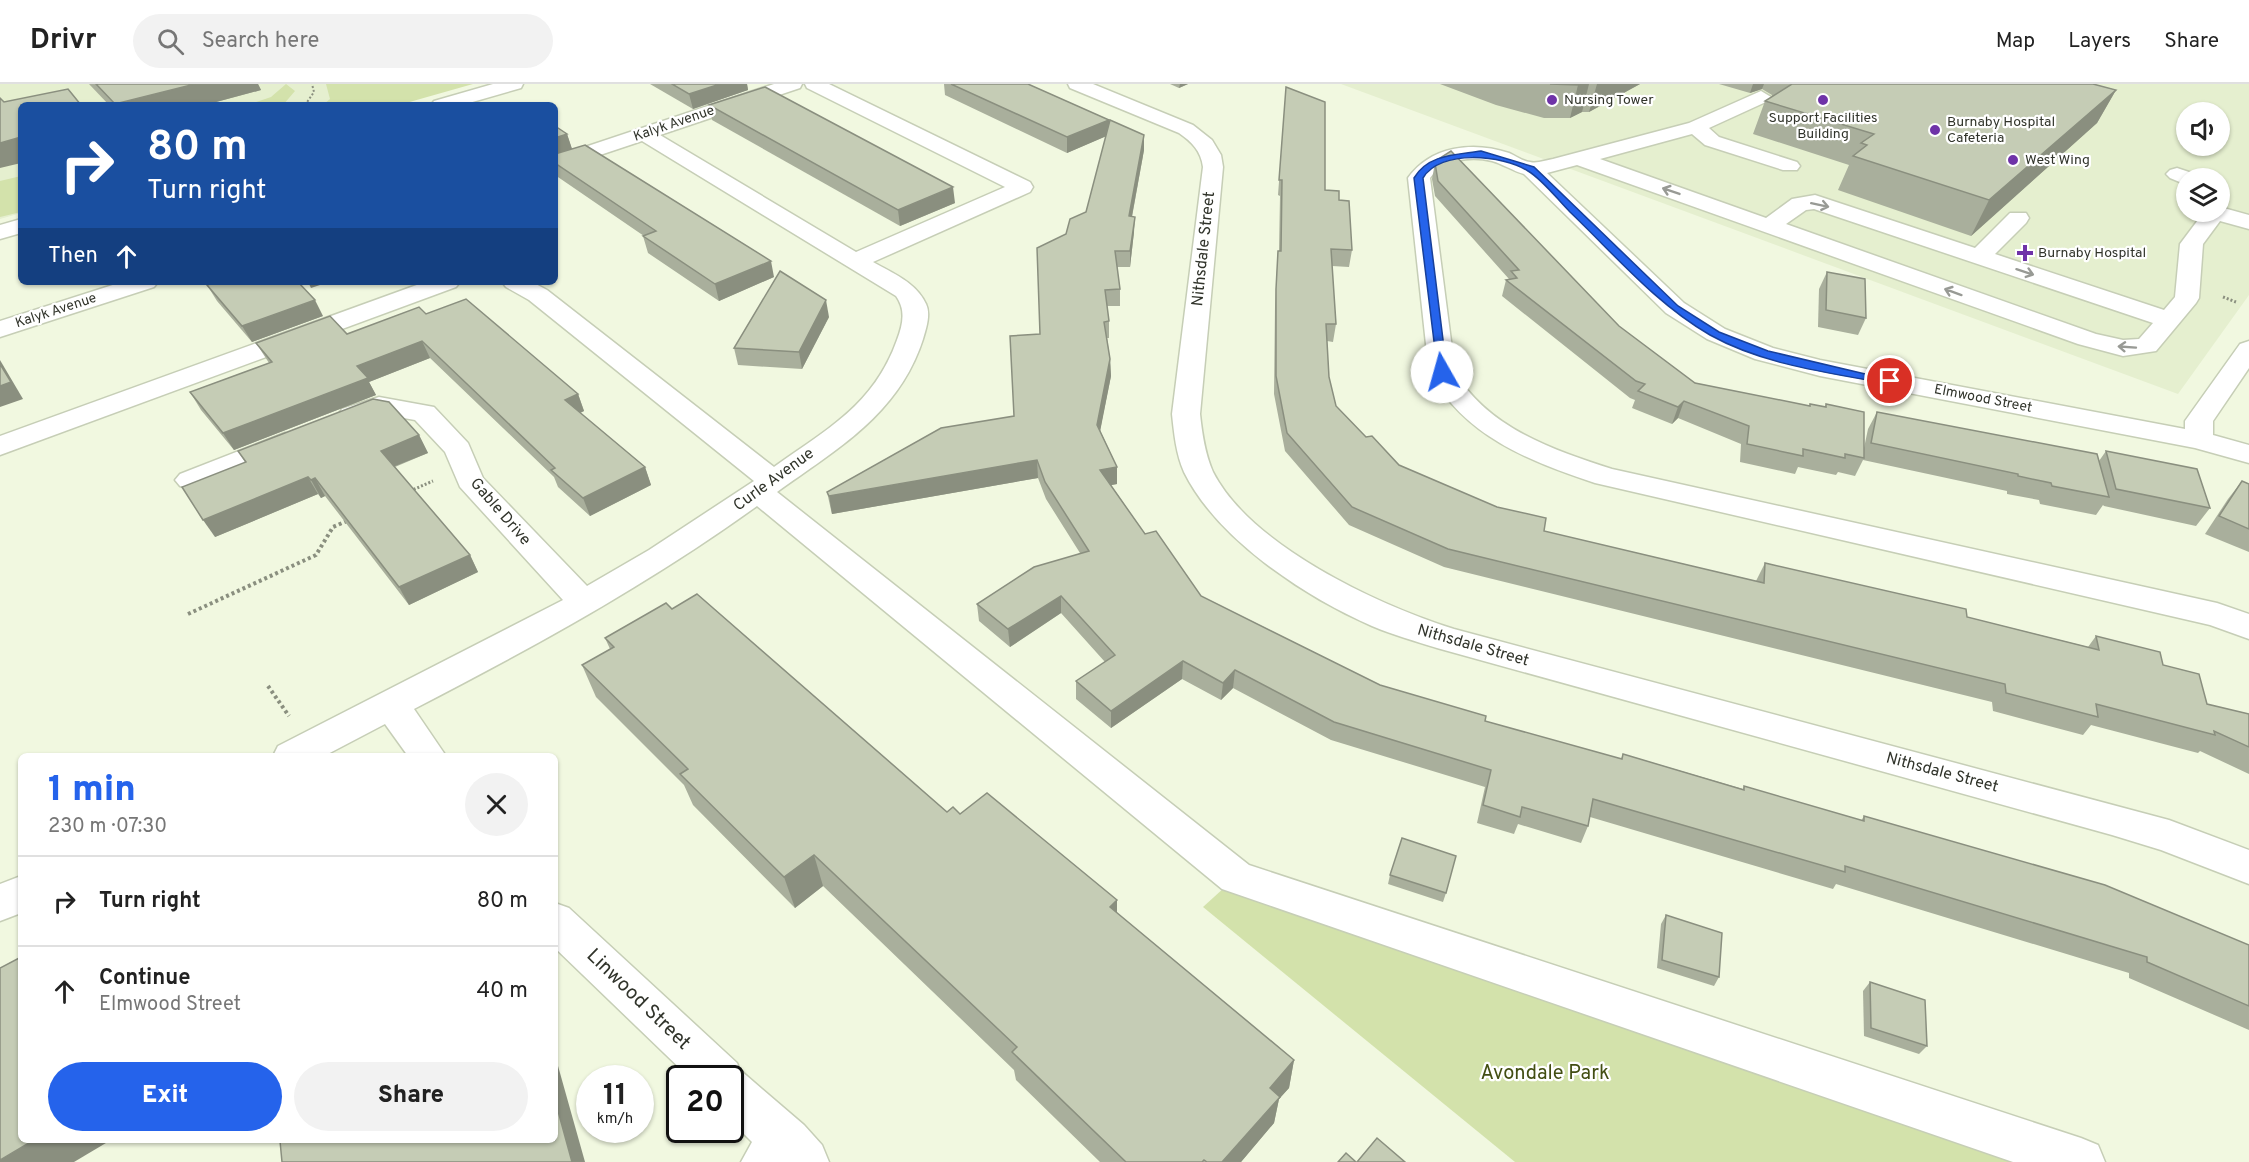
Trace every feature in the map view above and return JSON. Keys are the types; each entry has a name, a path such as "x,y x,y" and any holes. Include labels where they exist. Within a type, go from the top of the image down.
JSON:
{"street":[{"path":"451,102 514,84"},
{"name":"Kalyk Avenue","path":"558,163 793,84"},
{"path":"814,84 1023,187 855,261"},
{"name":"Nithsdale Street","path":"1077,84 1186,129 1204,143 1211,155 1213,167 1186,414 1187,433 1200,473 1214,495 1258,538 1289,562 1369,611 1449,640 2112,819 2169,836 2249,867"},
{"path":"1761,97 1696,127 1531,169 1498,157 1470,153 1440,160 1423,171 1419,178 1442,372 1457,398 1495,429 1553,458 1605,477 2217,615 2249,627"},
{"path":"1696,127 1712,141 1791,166"},
{"name":"Curle Avenue","path":"297,753 584,603 664,557 766,487 856,420 888,388 914,326 915,307 905,291 644,134"},
{"path":"1577,158 2105,344 2123,348 2147,346 2187,298 2191,281 2192,244 2207,222"},
{"name":"Elmwood Street","path":"1531,169 1675,308 1716,334 1755,350 1820,368 2199,440 2249,454"},
{"path":"1769,226 1800,204 1815,202 2170,320"},
{"path":"2230,213 2249,222"},
{"path":"1978,257 2018,218"},
{"path":"0,232 18,227"},
{"name":"Kalyk Avenue","path":"0,328 136,285"},
{"path":"0,446 440,285"},
{"path":"520,285 538,295 1236,877 2081,1162"},
{"path":"2199,440 2199,421 2249,349"},
{"name":"Gable Drive","path":"190,480 379,405 424,413 458,449 470,481 584,603"},
{"path":"391,705 426,753"},
{"path":"0,904 18,895"},
{"name":"Linwood Street","path":"558,924 707,1065"},
{"path":"744,1105 786,1155"}],"path":[{"path":"307,102 314,92 312,84"},
{"path":"404,494 465,466"},
{"path":"188,614 316,555 333,527 353,518"},
{"path":"268,686 294,724"}],"shaded area":[{"path":"0,84 330,84 353,102 18,102 18,214 0,219"},
{"name":"Burnaby Hospital","path":"1341,84 2249,84 2249,295 2178,394"}],"green space":[{"path":"286,84 295,91 286,102 256,102 271,97"},
{"path":"326,84 473,84 410,102 326,102 330,99"},
{"path":"18,177 18,213 0,217 0,181"},
{"name":"Avondale Park","path":"1236,877 2081,1162 1515,1162 1203,907"}],"building":[{"path":"96,84 195,84 123,102 113,102"},
{"path":"672,84 720,84 689,94"},
{"path":"951,84 1028,84 1109,120 1067,137"},
{"path":"1792,84 2093,84 2116,90 1989,200 1853,156 1867,145 1861,143 1874,134 1765,101"},
{"path":"765,87 953,187 898,210 709,105"},
{"path":"1286,87 1325,102 1325,190 1339,191 1339,200 1349,201 1352,250 1331,249 1336,324 1326,324 1329,377 1336,406 1366,437 1372,436 1399,465 1497,507 1546,518 1544,531 1764,583 1765,563 1966,609 1967,617 2099,650 2096,636 2160,652 2163,665 2199,674 2207,704 2249,714 2249,747 2214,731 2215,735 2096,704 2098,717 2006,693 2005,684 1448,549 1352,507 1287,433 1276,376 1276,289 1278,251 1281,251 1282,180 1279,180"},
{"path":"68,89 79,102 18,102 18,138 0,143 0,98 4,102"},
{"path":"1110,120 1144,135 1129,216 1135,217 1130,251 1115,251 1120,289 1105,290 1109,321 1104,322 1110,359 1097,425 1117,467 1100,470 1145,534 1156,531 1201,596 1380,685 1486,716 1485,721 1622,759 1623,754 1744,790 1744,786 1864,821 1864,816 2105,885 2249,945 2249,1006 2147,962 2147,957 1845,866 1845,872 1593,799 1588,826 1522,807 1520,817 1483,805 1491,770 1334,722 1235,670 1223,683 1183,661 1111,711 1076,681 1115,655 1061,596 1008,629 977,604 1034,567 1089,551 1045,482 1037,460 829,496 827,492 941,428 1014,416 1010,336 1040,334 1037,248 1066,234 1070,219 1086,212"},
{"path":"558,128 567,134 558,137"},
{"path":"585,145 771,261 715,284 643,236 656,231 558,165 558,153"},
{"path":"1451,151 1619,326 1695,383 1810,406 1810,404 1826,407 1826,404 1864,412 1864,458 1845,454 1845,458 1803,449 1803,456 1747,444 1749,426 1684,401 1678,407 1638,391 1645,384 1636,381 1506,280 1517,278 1511,271 1519,270 1438,181 1435,163"},
{"path":"780,271 826,300 799,352 734,348"},
{"path":"1827,272 1865,279 1866,318 1826,310"},
{"path":"207,285 301,285 315,300 242,326"},
{"path":"466,299 578,394 565,400 645,467 583,498 551,470 555,468 422,341 357,366 368,378 223,433 190,392 272,362 256,343 330,316 347,334 419,307 426,314"},
{"path":"0,364 11,382 0,386"},
{"path":"373,399 389,402 419,435 381,451 470,555 399,587 315,478 311,480 308,477 203,520 182,487 246,462 238,451"},
{"path":"1877,412 2097,454 2109,497 2052,486 2051,483 2018,476 2018,474 1871,443"},
{"path":"2106,451 2197,469 2210,508 2116,489"},
{"path":"2242,481 2249,484 2249,529 2219,516"},
{"path":"697,594 947,812 953,807 960,814 987,793 1117,900 1110,907 1294,1060 1270,1088 1280,1097 1222,1162 1204,1160 1202,1162 1126,1162 1012,1052 1017,1047 814,855 784,877 680,774 688,769 582,665 614,647 605,638 666,603 672,609"},
{"path":"1402,838 1456,856 1446,893 1390,875"},
{"path":"1666,915 1722,933 1719,977 1662,960"},
{"path":"18,959 18,1143 29,1143 0,1160 0,968"},
{"path":"1870,982 1925,1000 1927,1046 1871,1028"},
{"path":"558,1111 572,1162 282,1162 280,1143 558,1143"},
{"path":"1377,1138 1405,1162 1357,1162"},
{"path":"1346,1153 1356,1162 1338,1162"}],"place":[{"name":"Nursing Tower","path":"1552,100"},
{"name":"Support Facilities Building","path":"1823,100"},
{"name":"Burnaby Hospital Cafeteria","path":"1935,130"},
{"name":"West Wing","path":"2013,160"},
{"name":"Burnaby Hospital","path":"2025,253"}],"route":[{"path":"1442,372 1419,178 1423,171 1440,160 1470,153 1498,157 1531,169 1675,308 1716,334 1764,354 1820,368 1890,381"}]}
